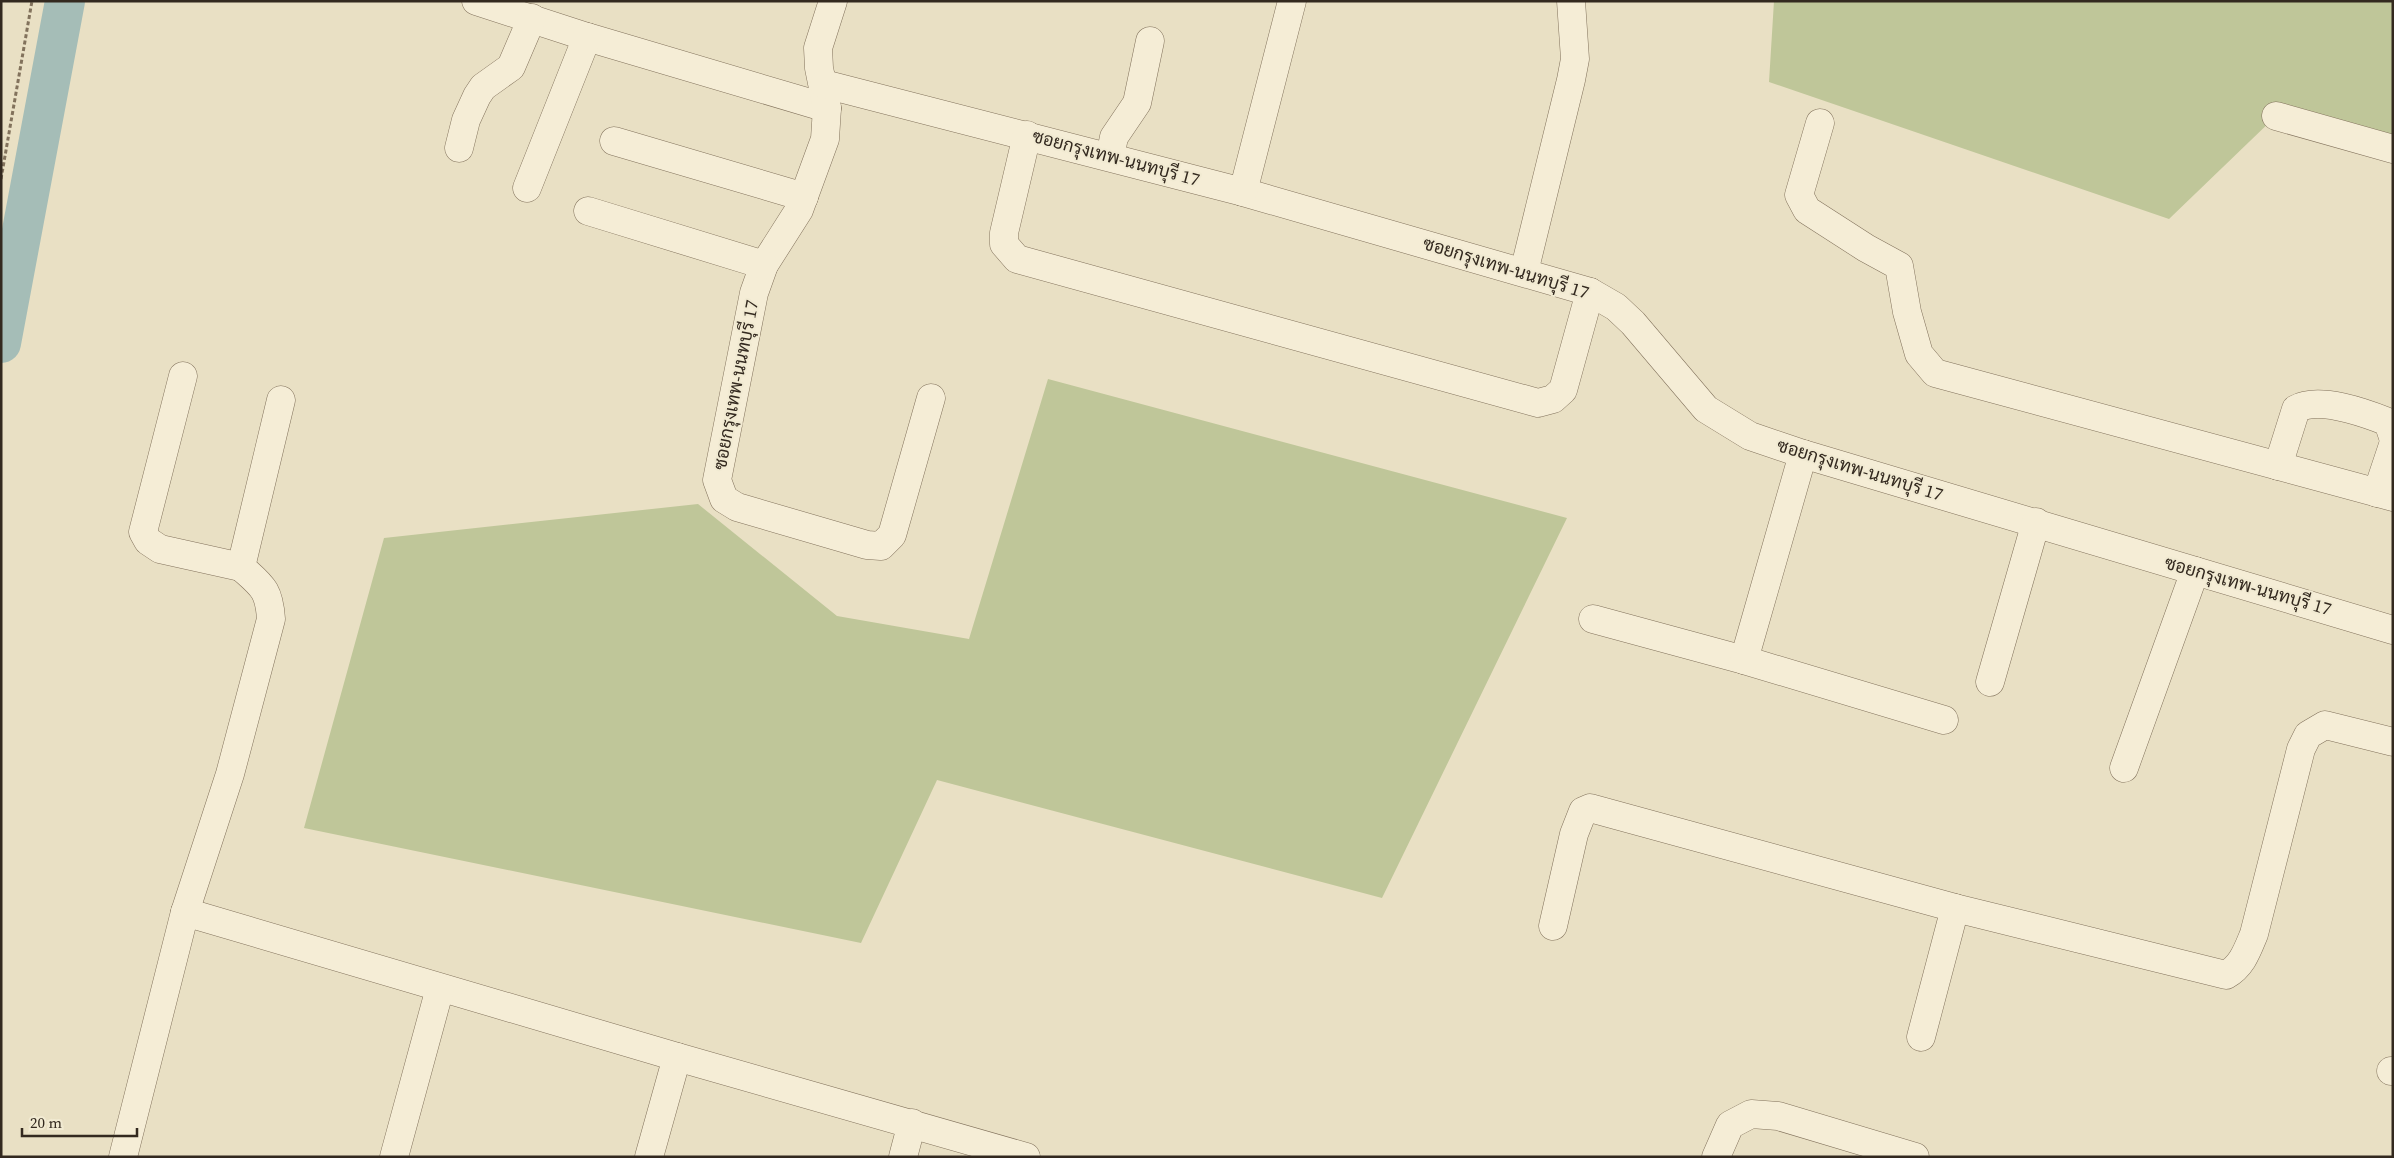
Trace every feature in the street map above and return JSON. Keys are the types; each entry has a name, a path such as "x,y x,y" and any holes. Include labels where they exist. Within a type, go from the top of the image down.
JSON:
{"street":[{"path":"476,1 587,37 825,96"},
{"name":"ซอยกรุงเทพ-นนทบุรี 17","path":"834,1 818,48 819,68 825,96 824,139 799,210 764,265 748,316 717,480 724,499 746,510 866,545 881,546 892,535 931,398"},
{"path":"1243,192 1292,1"},
{"path":"1524,272 1575,59 1571,1"},
{"path":"459,148 466,120 476,96 483,87 511,68 532,18"},
{"path":"528,188 587,37"},
{"path":"1110,157 1114,137 1137,103 1150,41"},
{"name":"ซอยกรุงเทพ-นนทบุรี 17","path":"825,96 877,99 1027,135 1243,192 1590,292 1616,307 1633,323 1706,409 1750,436 1803,454 2393,630"},
{"path":"2276,116 2393,149"},
{"path":"1820,122 1799,195 1807,210 1866,248 1900,266 1907,312 1919,354 1935,373 2385,495 2393,445"},
{"path":"1027,135 1004,233 1004,244 1018,259 1538,403 1554,399 1562,390 1590,292"},
{"path":"614,141 804,197"},
{"path":"588,211 764,265"},
{"path":"123,1157 185,912 230,774 271,619 270,599 260,584 241,567 160,549 148,542 143,532 183,376"},
{"path":"241,567 282,400"},
{"path":"2278,466 2296,409 2303,406 2328,405 2364,413 2388,422 2393,437"},
{"path":"1744,660 1803,454"},
{"path":"1990,682 2036,522"},
{"path":"2124,768 2195,571"},
{"path":"1593,619 1744,660 1944,720"},
{"path":"1553,926 1574,834 1583,811 1590,808 1954,908 2226,975 2235,970 2244,959 2254,934 2301,749 2308,735 2325,725 2393,742"},
{"path":"1921,1037 1954,908"},
{"path":"185,912 677,1058 912,1122 1026,1157"},
{"path":"394,1157 440,988"},
{"path":"649,1157 677,1058"},
{"path":"1716,1157 1730,1125 1752,1114 1778,1116 1915,1157"},
{"path":"903,1157 912,1122"}],"path":[{"path":"1,179 32,1"}],"green space":[{"path":"1774,1 2393,1 2393,144 2276,116 2169,219 1769,82"},
{"path":"1048,379 1567,518 1382,898 937,780 861,943 304,828 384,538 698,504 837,616 969,639"}],"waterway":[{"path":"1,343 65,1"}]}
